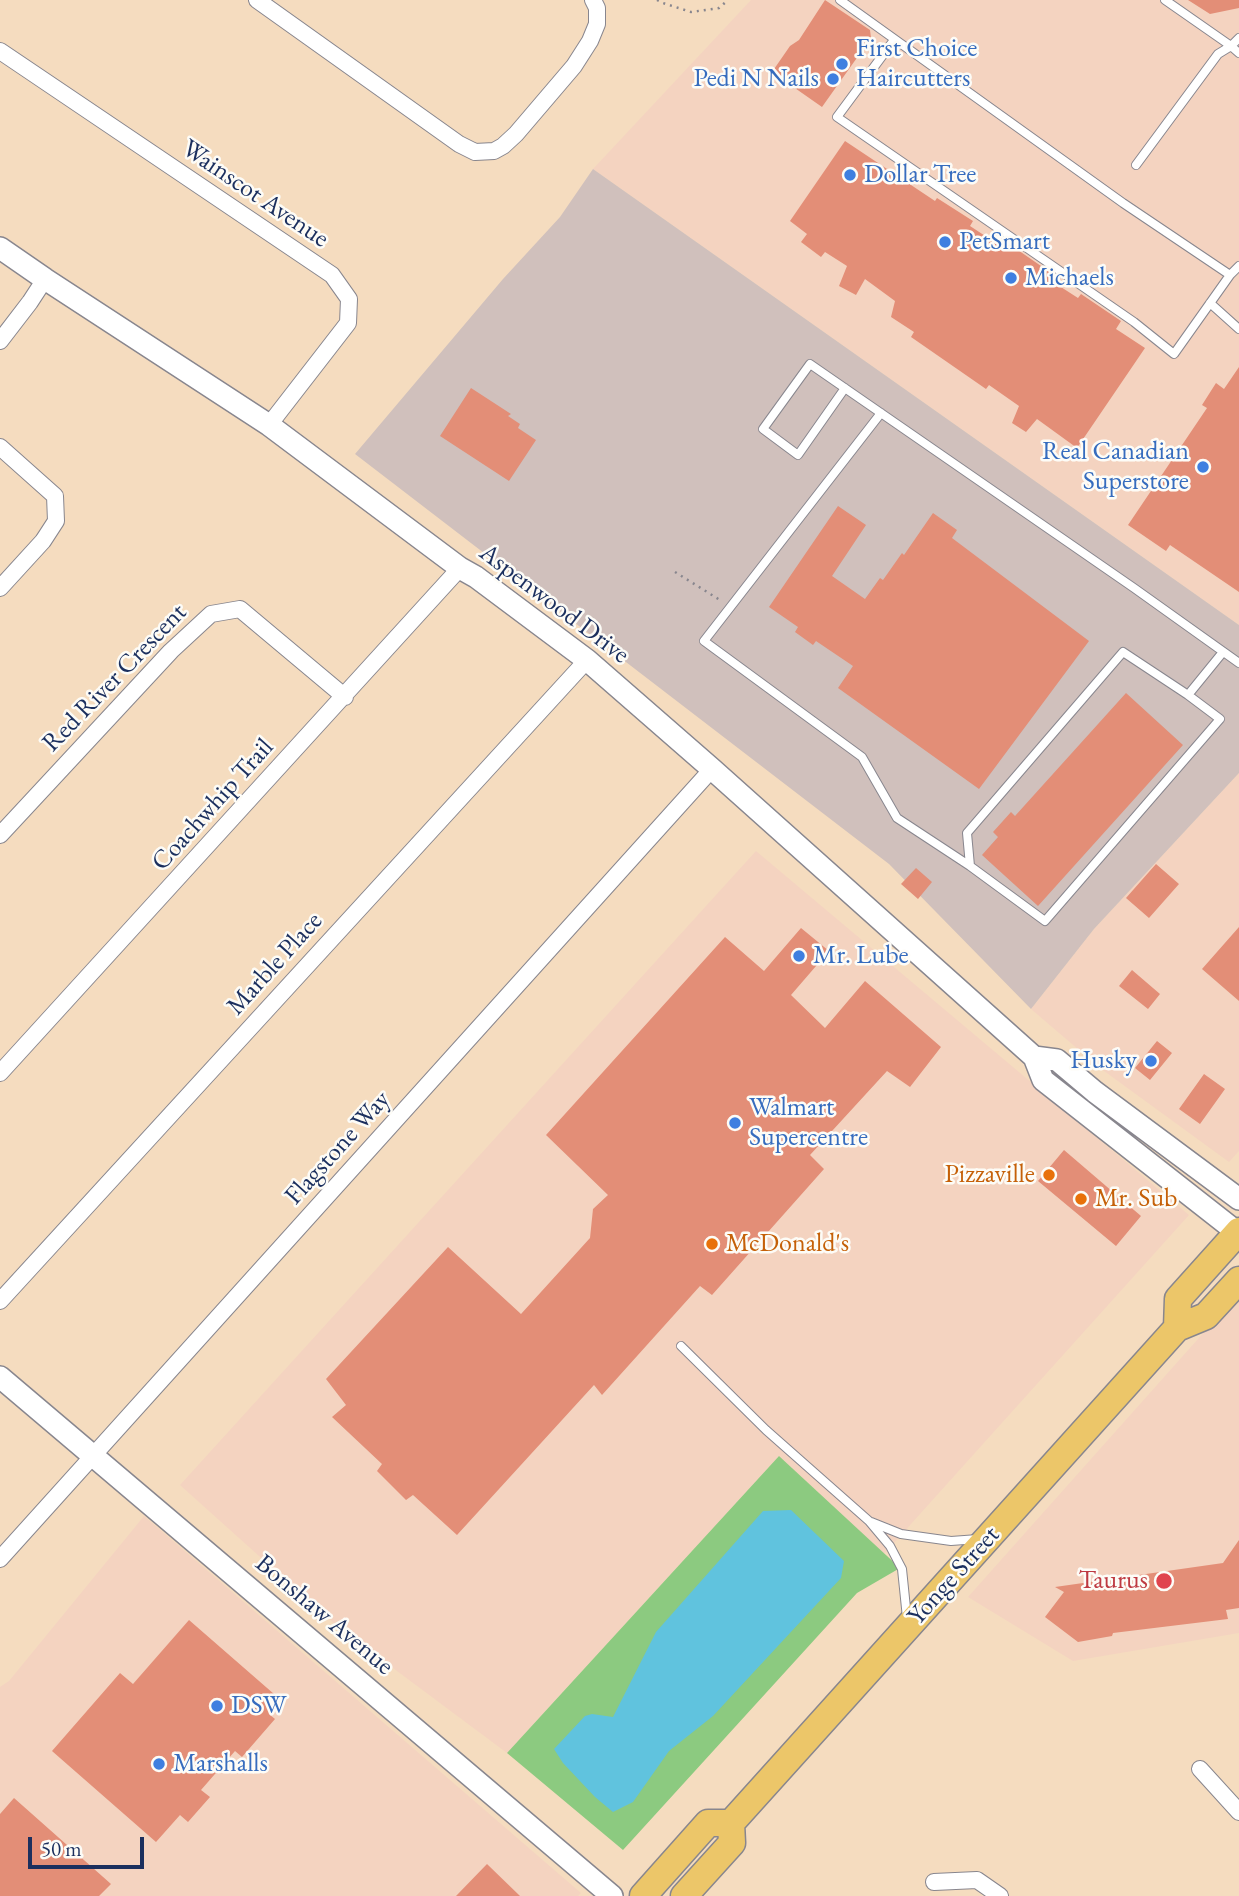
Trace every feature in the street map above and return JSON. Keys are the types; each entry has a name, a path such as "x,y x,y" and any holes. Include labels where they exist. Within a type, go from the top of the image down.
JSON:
{"main road":[{"path":"1177,1328 1178,1299 1239,1233"},
{"name":"Yonge Street","path":"684,1896 732,1843 731,1823 1177,1328 1206,1316 1239,1280"},
{"path":"643,1896 708,1823 731,1823"}],"street":[{"path":"257,0 459,144 475,152 494,151 503,146 574,65 590,41 597,24 597,8 593,0"},
{"name":"Wainscot Avenue","path":"0,51 332,275 349,299 348,323 269,425"},
{"name":"Aspenwood Drive","path":"0,248 269,425 587,660 1034,1057 1042,1080 1239,1233"},
{"path":"0,341 45,279"},
{"path":"0,447 55,496 56,521 43,541 0,588"},
{"name":"Coachwhip Trail","path":"0,1073 460,568"},
{"name":"Red River Crescent","path":"0,835 171,651 211,614 240,609 345,697"},
{"name":"Marble Place","path":"0,1301 587,660"},
{"name":"Flagstone Way","path":"0,1559 712,769"},
{"name":"Aspenwood Drive","path":"1034,1057 1057,1060 1095,1092 1239,1199"},
{"name":"Bonshaw Avenue","path":"0,1377 612,1896"},
{"path":"1200,1769 1239,1812"},
{"path":"934,1882 977,1880 1000,1896"}],"lane":[{"path":"840,0 1124,203 1230,275"},
{"path":"1165,0 1239,53"},
{"path":"1136,165 1218,54 1239,38"},
{"path":"894,40 837,117 1134,322 1174,354 1239,266"},
{"path":"1210,303 1239,329"},
{"path":"845,388 798,455 763,429 810,364 845,388 1134,588 1239,663"},
{"path":"881,413 704,641 862,757 897,817 1045,921 1220,719 1123,652 967,833 970,866"},
{"path":"1188,695 1223,652"},
{"path":"681,1346 766,1430 869,1521 890,1546 902,1569 907,1628"},
{"path":"869,1521 901,1534 951,1541 988,1539"}],"path":[{"path":"657,0 691,12 719,8 727,0"},
{"path":"675,572 731,606"}],"shaded area":[{"path":"751,0 1239,0 1239,625 593,169"},
{"path":"593,169 1239,625 1239,773 1094,929 1031,1009 889,864 355,454 503,279 560,217"},
{"path":"1239,773 1239,1151 1229,1162 1100,1068 1031,1009 1094,929"},
{"path":"756,851 1189,1215 884,1554 779,1456 507,1753 338,1627 180,1485"},
{"path":"1239,1293 1239,1633 1073,1661 968,1597"},
{"path":"144,1516 581,1893 578,1896 0,1896 0,1687 9,1681"}],"green space":[{"path":"779,1456 900,1568 857,1593 623,1850 507,1753"}],"water":[{"path":"791,1510 844,1561 841,1578 713,1716 669,1751 633,1802 613,1812 563,1763 554,1749 585,1716 592,1714 613,1717 656,1632 763,1511"}],"building":[{"path":"825,0 870,30 871,38 822,107 772,72 790,46 799,40"},
{"path":"1188,0 1239,0 1239,8 1210,14"},
{"path":"845,141 935,201 937,198 973,221 970,226 999,245 1002,239 1054,275 1050,280 1078,298 1081,294 1121,321 1116,329 1145,348 1077,448 1037,419 1026,432 1012,423 1019,406 989,385 986,389 911,337 914,332 891,317 895,301 865,279 856,295 839,286 847,266 825,252 821,257 801,242 807,234 790,221"},
{"name":"Real Canadian Superstore","path":"1239,367 1239,592 1170,545 1166,551 1128,525 1207,408 1202,405 1216,383 1224,389"},
{"path":"471,388 511,414 508,416 520,424 518,428 536,440 509,481 440,436"},
{"path":"838,506 866,525 832,576 865,599 880,578 883,580 902,553 904,555 933,513 957,530 952,538 1089,641 979,789 838,688 853,666 816,641 813,645 795,632 798,627 769,607"},
{"path":"1126,693 1183,745 1038,906 982,855 998,837 993,832 1011,812 1015,816"},
{"path":"1156,864 1179,884 1149,918 1126,898"},
{"path":"916,868 932,882 918,899 901,884"},
{"path":"1239,927 1239,1001 1202,969"},
{"path":"801,928 829,951 791,995 825,1028 865,981 941,1047 910,1087 887,1071 810,1155 824,1169 712,1295 700,1286 602,1395 594,1385 457,1535 413,1495 406,1500 377,1471 382,1464 332,1417 346,1405 326,1379 448,1247 521,1314 590,1238 593,1209 608,1195 546,1135 725,937 764,971"},
{"path":"1132,970 1160,994 1148,1009 1119,986"},
{"path":"1157,1041 1172,1053 1150,1080 1135,1068"},
{"path":"1204,1074 1225,1089 1200,1124 1179,1109"},
{"path":"1064,1150 1141,1216 1116,1246 1038,1181"},
{"path":"1239,1540 1239,1608 1226,1610 1228,1619 1113,1633 1112,1636 1078,1642 1045,1617 1064,1592 1055,1587 1223,1563"},
{"path":"189,1620 282,1701 270,1715 275,1719 242,1757 235,1751 201,1790 210,1797 188,1822 180,1815 156,1842 52,1751 120,1673 133,1684"},
{"path":"14,1798 111,1884 99,1896 0,1896 0,1814"},
{"path":"487,1864 520,1896 456,1896"}],"place":[{"name":"First Choice Haircutters","path":"842,64"},
{"name":"Pedi N Nails","path":"833,79"},
{"name":"Dollar Tree","path":"850,175"},
{"name":"PetSmart","path":"945,242"},
{"name":"Michaels","path":"1011,278"},
{"name":"Real Canadian Superstore","path":"1203,467"},
{"name":"Mr. Lube","path":"799,956"},
{"name":"Husky","path":"1151,1061"},
{"name":"Walmart Supercentre","path":"735,1123"},
{"name":"Pizzaville","path":"1049,1175"},
{"name":"Mr. Sub","path":"1081,1199"},
{"name":"McDonald's","path":"712,1244"},
{"name":"Taurus","path":"1164,1581"},
{"name":"DSW","path":"217,1706"},
{"name":"Marshalls","path":"159,1764"}]}
